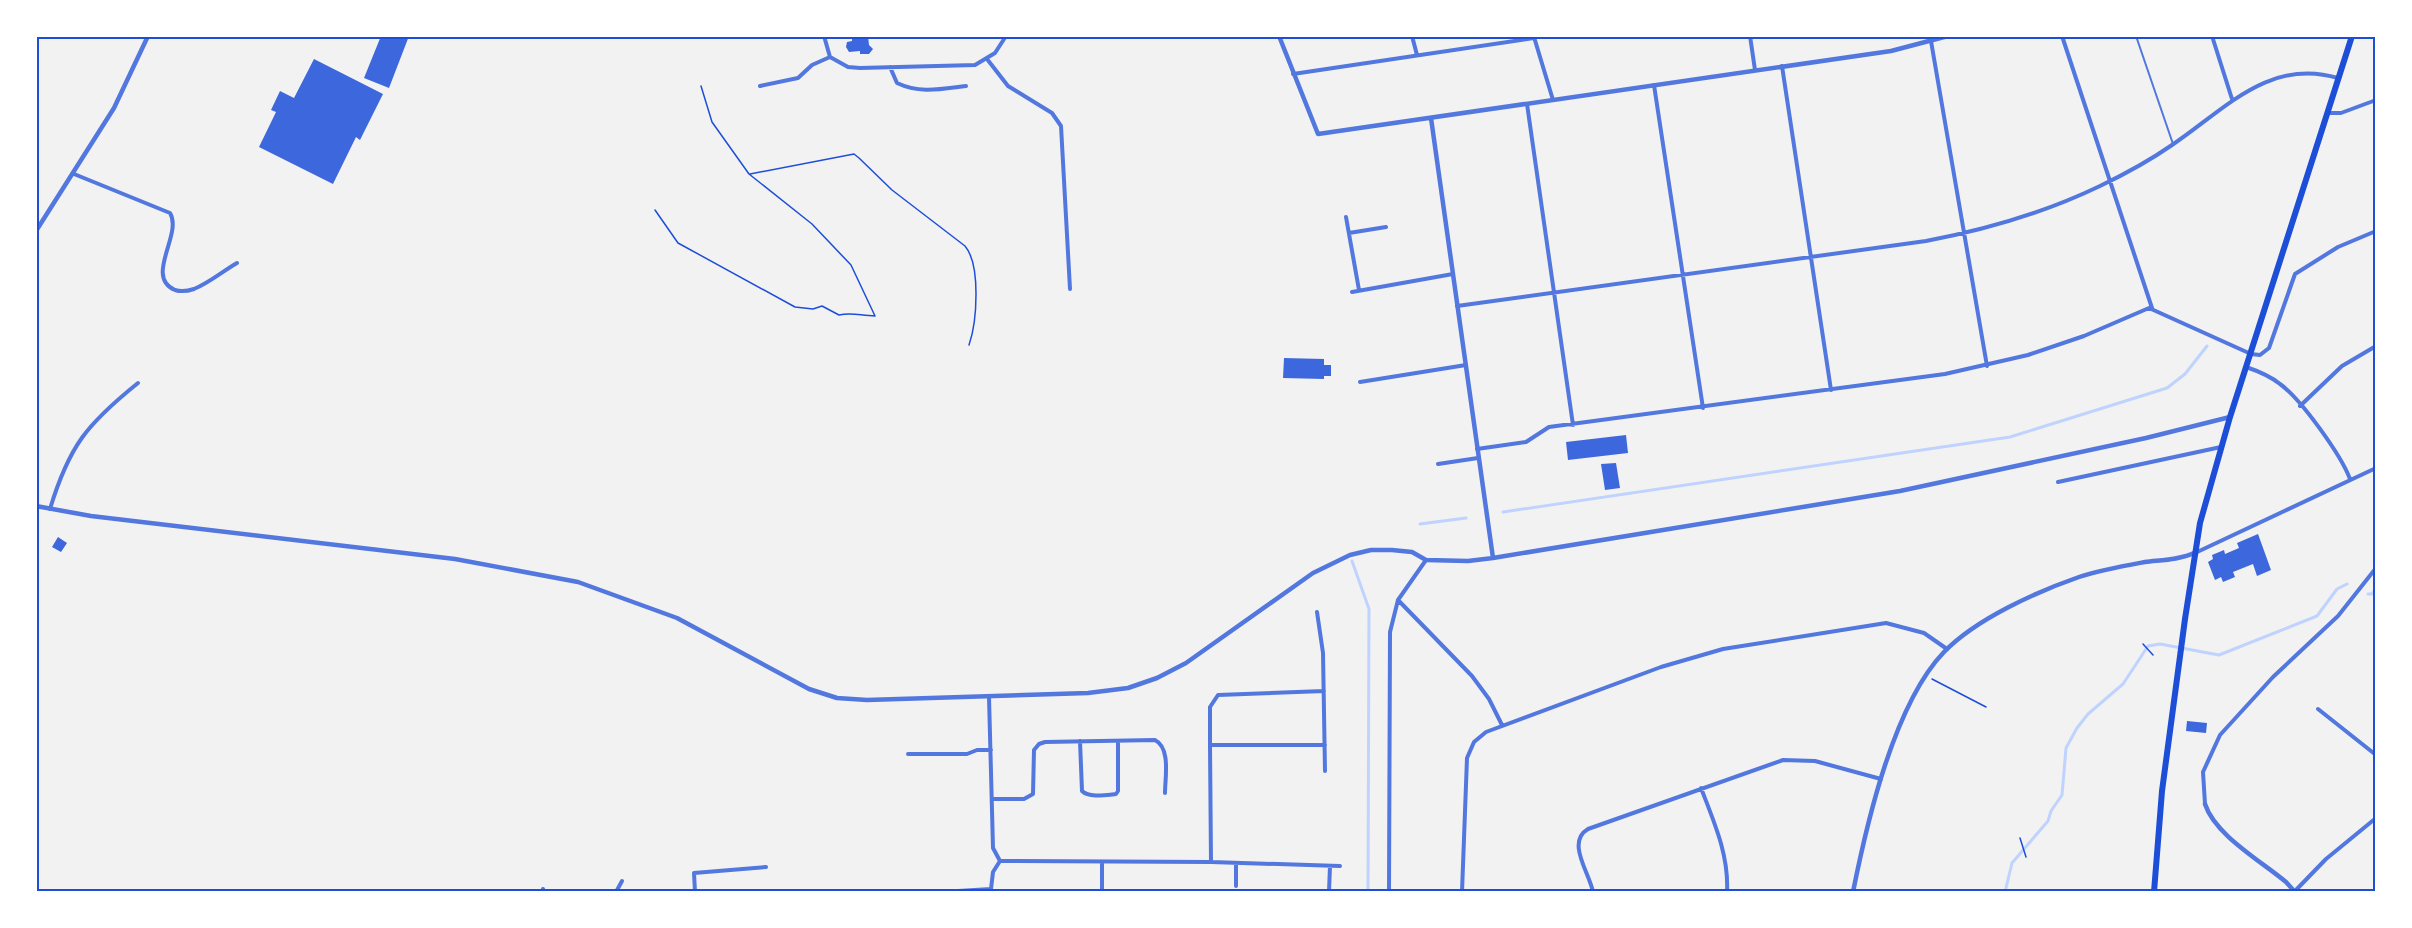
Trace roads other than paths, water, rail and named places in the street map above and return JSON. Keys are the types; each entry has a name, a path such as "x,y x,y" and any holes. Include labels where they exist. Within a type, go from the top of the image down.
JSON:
{"main road":[{"path":"2154,892 2162,790 2194,553 2220,447 2352,36"}],"street":[{"path":"36,231 114,108 148,36"},
{"path":"824,36 830,57 848,67 965,66 987,59 995,53 1006,36"},
{"path":"1279,36 1292,74 1318,134 1891,51 1948,36"},
{"path":"1412,36 1417,55"},
{"path":"1750,36 1755,70"},
{"path":"1924,36 1928,42 1987,366"},
{"path":"2062,36 2152,308 2251,354 2265,353 2272,342 2295,274 2338,247 2376,231"},
{"path":"2212,36 2232,99"},
{"path":"1292,74 1534,37 1552,100"},
{"path":"760,86 798,78 812,66 830,57"},
{"path":"987,59 1008,86 1022,97 1052,113 1061,126 1070,289"},
{"path":"1782,66 1831,390"},
{"path":"890,67 897,83 908,88 925,92 966,86"},
{"path":"1457,306 1811,257 1964,233 2046,207 2110,181 2173,144 2232,99 2255,86 2287,77 2314,74 2338,78"},
{"path":"1654,84 1703,408"},
{"path":"2327,113 2341,113 2376,100"},
{"path":"1527,104 1573,425"},
{"path":"1431,118 1493,558"},
{"path":"74,174 170,213 174,223 163,272 166,282 173,289 193,289 237,263"},
{"path":"1346,217 1359,290"},
{"path":"1349,233 1386,227"},
{"path":"1352,292 1453,274"},
{"path":"1477,448 1526,442 1546,428 1703,408 1987,366 2085,336 2152,308"},
{"path":"2301,406 2342,366 2376,346"},
{"path":"1360,382 1466,365"},
{"path":"2246,367 2279,383 2301,406 2337,453 2350,479"},
{"path":"50,510 71,452 88,427 138,383"},
{"path":"36,506 50,510 455,559 578,582 677,618 788,679 828,696 867,700 1088,693 1143,684 1170,673 1218,643 1276,599 1334,562 1357,553 1385,549 1412,552 1425,560 1468,561 1493,558 1900,491 2146,438 2230,417"},
{"path":"2058,482 2220,447"},
{"path":"1438,464 1478,458"},
{"path":"1853,892 1882,779 1900,726 1926,676 1947,649 1990,619 2068,581 2105,570 2194,553 2376,468"},
{"path":"1389,892 1389,642 1391,621 1398,600 1425,560"},
{"path":"2376,568 2344,609 2273,677 2220,735 2203,772 2205,804 2209,815 2219,828 2295,892 2326,859 2376,818"},
{"path":"1398,600 1472,676 1489,699 1502,725"},
{"path":"1317,612 1323,653 1325,771"},
{"path":"1462,892 1467,758 1471,746 1479,737 1502,725 1697,655 1854,626 1881,623 1905,626 1928,635 1947,649"},
{"path":"1212,862 1210,707 1218,695 1324,691"},
{"path":"989,697 993,848 1000,861"},
{"path":"2318,709 2376,755"},
{"path":"992,800 1024,799 1033,794 1033,757 1039,744 1080,741 1155,740 1161,743 1165,752 1165,793"},
{"path":"1080,741 1082,791 1087,795 1116,794 1118,791 1118,741"},
{"path":"1210,745 1325,745"},
{"path":"908,754 967,753 991,750"},
{"path":"1593,892 1578,845 1583,832 1763,766 1794,759 1827,763 1882,779"},
{"path":"1701,788 1722,845 1727,869 1727,892"},
{"path":"1000,861 1212,862 1340,866"},
{"path":"958,891 991,889 993,872 1000,861"},
{"path":"1102,862 1102,892"},
{"path":"1236,863 1236,886"},
{"path":"1329,892 1330,866"},
{"path":"695,892 694,873 766,867"},
{"path":"616,892 622,881"}],"lane":[{"path":"2136,36 2173,144"}],"waterway":[{"path":"1503,512 2010,437 2167,388 2185,374 2207,346"},
{"path":"1420,524 1466,518"},
{"path":"1352,561 1369,609 1368,892"},
{"path":"2005,892 2012,863 2048,821 2051,811 2062,795 2066,748 2077,728 2088,714 2123,684 2148,646 2160,644 2219,655 2317,616 2337,589 2347,584"},
{"path":"2368,594 2372,594 2376,588"}]}
